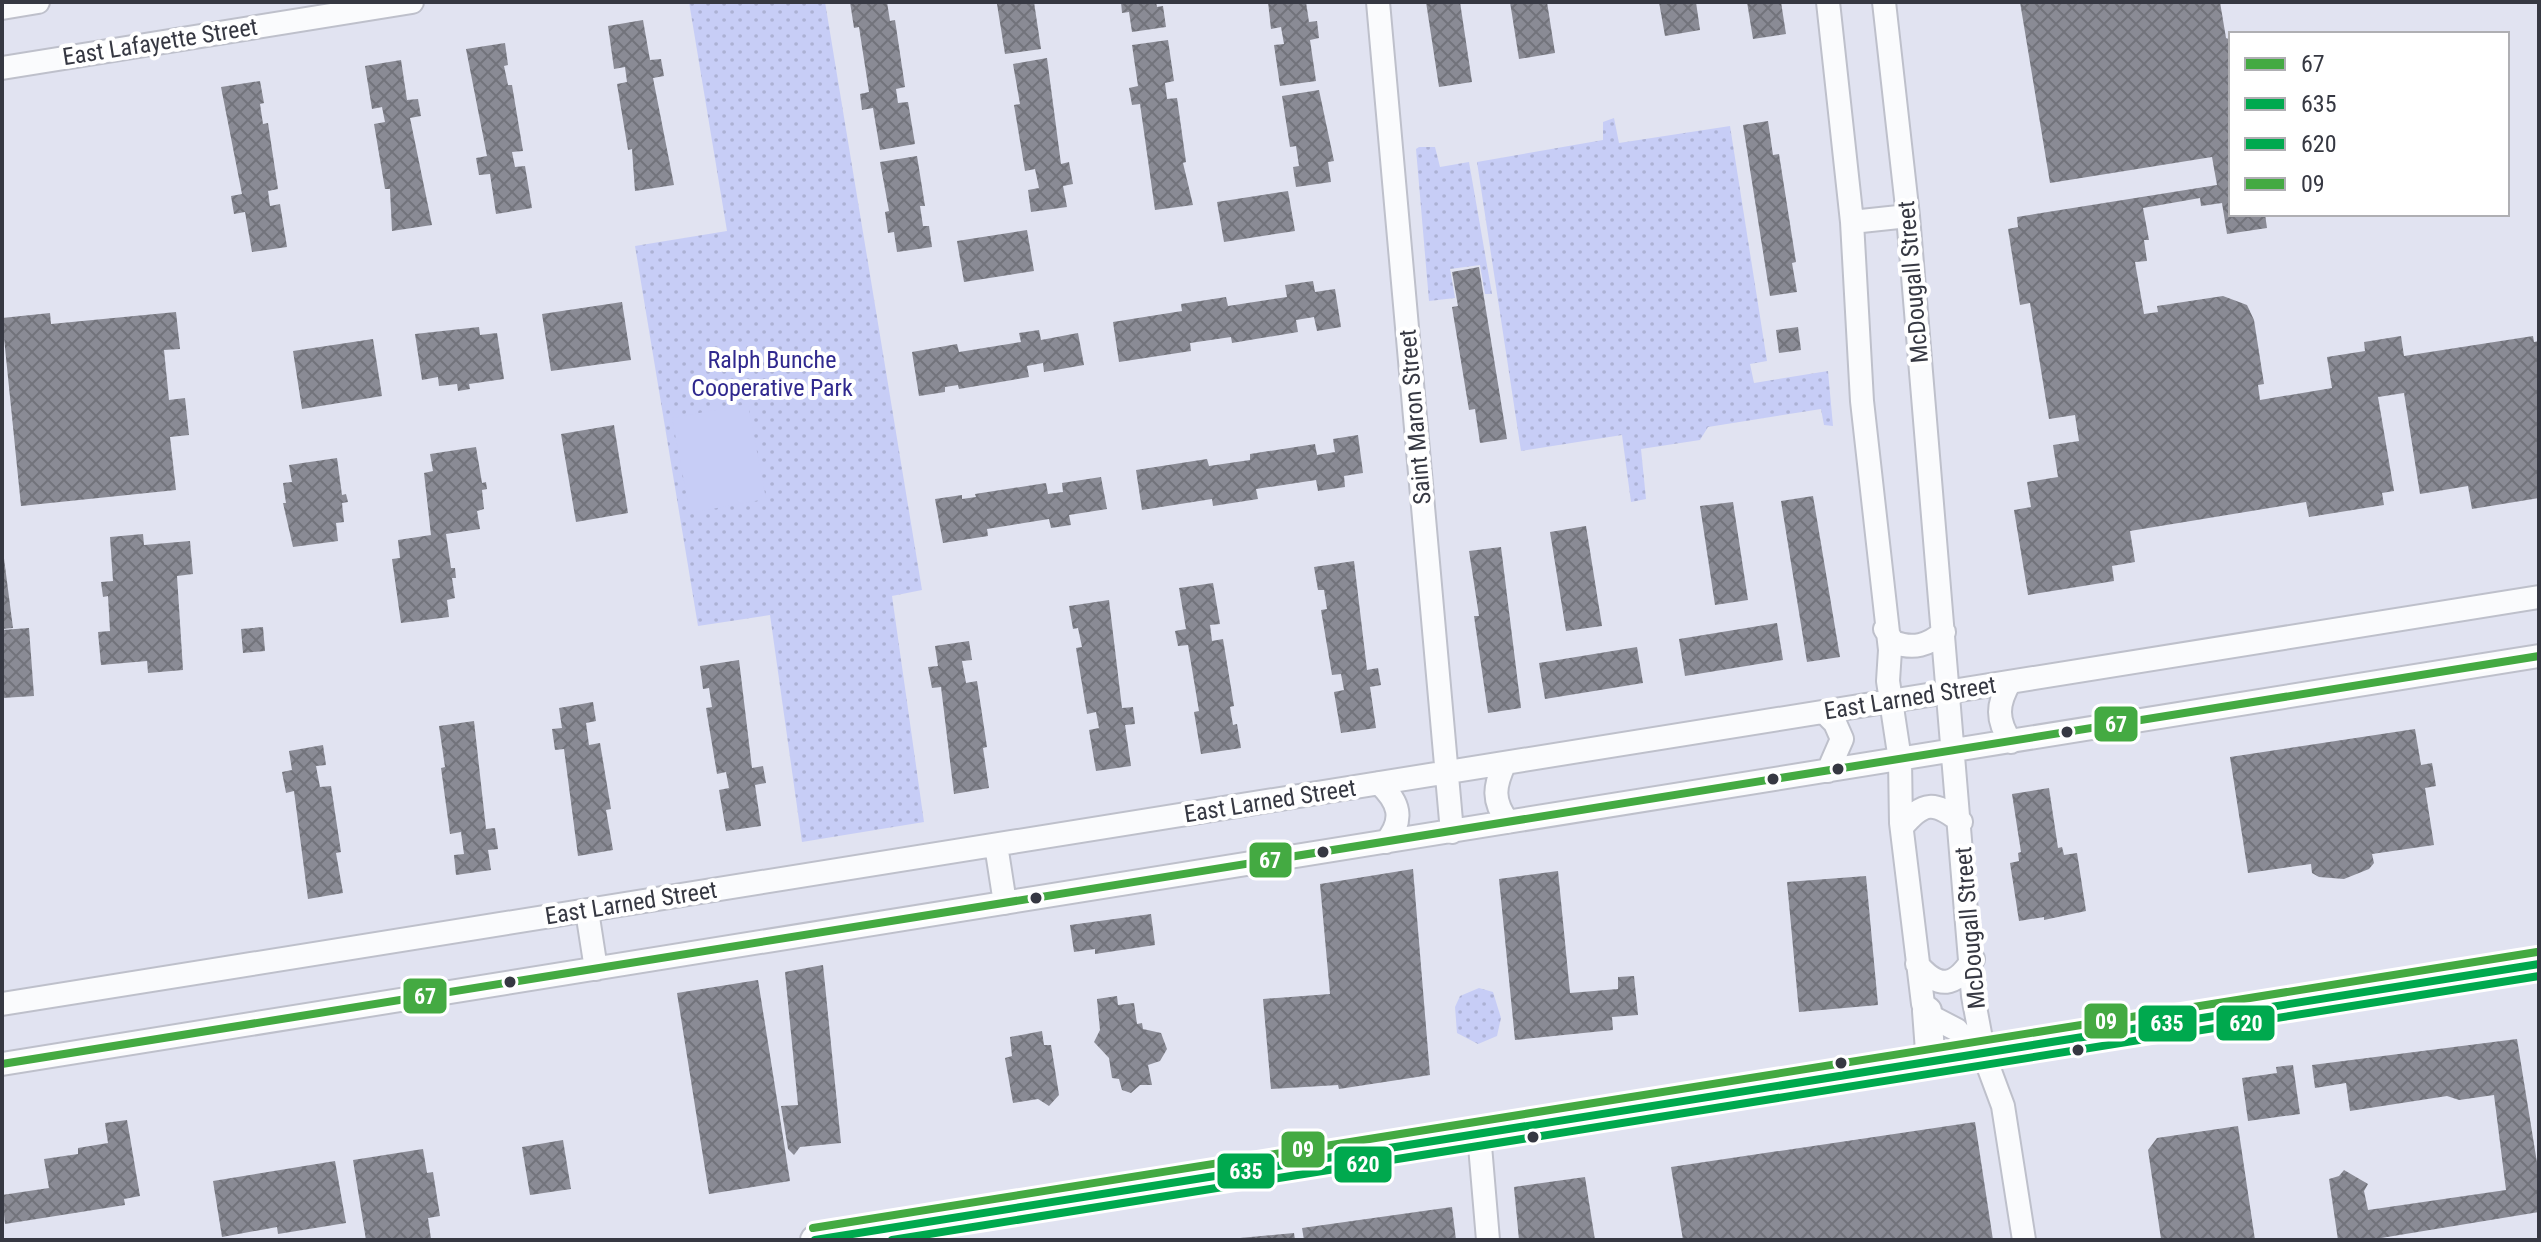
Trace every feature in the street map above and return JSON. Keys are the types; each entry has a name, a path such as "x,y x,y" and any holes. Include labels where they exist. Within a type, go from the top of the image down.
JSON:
{"main road":[{"path":"815,1240 884,1234 1479,1134 1984,1055 2148,1024 2538,969"},
{"path":"1914,1065 1930,1051 1927,1011"}],"street":[{"path":"2,8 38,2"},
{"name":"East Lafayette Street","path":"2,68 412,2"},
{"name":"Saint Maron Street","path":"1378,2 1452,832"},
{"path":"1828,2 1852,222 1862,401 1885,629 1890,650 1891,702 1900,760 1902,827 1917,964 1927,1011"},
{"name":"McDougall Street","path":"1884,2 1908,216 1973,959 1973,996 1984,1055"},
{"path":"1852,222 1908,216"},
{"name":"East Larned Street","path":"2,1004 2539,597"},
{"path":"1885,629 1893,642 1916,647 1931,642 1944,632"},
{"path":"2,1064 2539,656"},
{"path":"2010,682 2001,698 1998,712 2011,742"},
{"path":"1824,712 1835,723 1842,739 1828,771"},
{"path":"1505,763 1495,793 1498,809 1508,822"},
{"path":"1379,783 1392,796 1400,813 1397,829 1386,842"},
{"path":"1902,827 1915,812 1930,805 1945,809 1961,822"},
{"path":"996,845 1005,903"},
{"path":"587,911 596,969"},
{"path":"1917,964 1929,978 1947,983 1962,976 1973,959"},
{"name":"McDougall Street","path":"1927,1011 1957,1030 1969,1045 1984,1055"},
{"path":"1984,1055 2003,1106 2024,1240"},
{"path":"1479,1134 1488,1240"}],"green space":[{"name":"Ralph Bunche Cooperative Park","path":"689,2 825,2 922,590 892,596 924,822 802,842 770,615 698,626 635,246 727,231"},
{"path":"1614,118 1619,143 1730,126 1767,361 1750,364 1754,383 1828,371 1833,426 1824,425 1821,409 1708,427 1700,440 1641,449 1646,499 1631,502 1622,435 1521,451 1477,162 1603,140 1603,122"},
{"path":"1435,147 1440,167 1469,162 1492,294 1485,294 1480,265 1450,269 1455,298 1429,301 1416,149"},
{"path":"748,404 766,499 690,513 672,418"},
{"path":"1479,988 1493,992 1501,1018 1497,1036 1478,1044 1457,1033 1455,1007 1460,996"}],"building":[{"path":"850,2 887,2 890,21 895,20 905,87 896,89 898,103 908,102 915,144 880,150 873,108 862,110 860,94 869,92 859,27 854,28"},
{"path":"1034,2 1041,49 1005,54 997,4"},
{"path":"1121,2 1156,2 1157,7 1163,6 1166,27 1132,32 1129,12 1122,13"},
{"path":"1268,2 1306,2 1309,22 1317,21 1319,38 1310,40 1316,81 1280,86 1274,45 1284,44 1281,27 1271,29"},
{"path":"1426,2 1460,2 1472,82 1439,87"},
{"path":"1510,2 1547,2 1555,53 1519,59"},
{"path":"1659,2 1696,2 1700,30 1665,36"},
{"path":"1747,2 1781,2 1786,34 1753,39"},
{"path":"2020,2 2220,2 2226,38 2229,39 2229,216 2265,216 2267,228 2227,234 2222,203 2201,206 2200,198 2143,208 2149,240 2144,240 2147,261 2135,262 2144,314 2158,312 2157,306 2223,296 2247,305 2254,320 2264,384 2258,385 2260,400 2332,388 2327,357 2365,351 2364,342 2401,336 2404,356 2533,336 2534,342 2539,341 2539,498 2472,509 2468,486 2420,494 2404,393 2378,397 2394,491 2382,493 2384,505 2309,517 2306,502 2130,531 2135,562 2112,566 2114,581 2028,595 2014,510 2031,507 2027,482 2058,477 2053,445 2079,441 2075,415 2049,419 2030,303 2020,305 2008,229 2018,227 2017,217 2217,185 2212,157 2050,183"},
{"path":"643,20 650,60 661,59 664,76 653,78 674,185 635,191 632,149 628,150 617,84 627,82 625,67 614,69 608,26"},
{"path":"1168,40 1174,81 1165,83 1167,99 1177,98 1186,162 1183,163 1193,205 1155,210 1140,104 1132,105 1129,88 1138,86 1132,45"},
{"path":"505,43 508,65 504,66 508,85 512,85 523,151 512,152 515,167 525,166 532,208 496,214 490,174 479,175 476,158 487,156 466,49"},
{"path":"1047,58 1061,164 1069,162 1073,184 1063,186 1067,207 1031,212 1028,190 1039,188 1035,169 1025,171 1014,105 1020,104 1013,64"},
{"path":"401,60 407,100 418,99 421,116 410,118 432,225 392,231 390,189 385,189 374,124 385,122 382,107 372,109 365,66"},
{"path":"260,81 264,103 260,104 263,124 268,123 278,189 268,191 270,206 280,204 287,247 252,252 245,212 234,214 231,196 242,194 221,87"},
{"path":"1319,90 1334,161 1328,162 1331,182 1296,187 1293,167 1299,166 1296,146 1290,147 1282,96"},
{"path":"1768,121 1773,155 1779,154 1796,262 1792,263 1797,292 1770,296 1743,125"},
{"path":"917,156 925,206 920,206 923,226 929,226 932,247 897,252 894,232 888,233 885,212 889,211 880,162"},
{"path":"1288,191 1295,231 1224,242 1217,202"},
{"path":"1027,230 1034,271 964,282 957,241"},
{"path":"1479,267 1507,439 1480,443 1475,409 1469,410 1452,307 1458,306 1452,272"},
{"path":"1313,281 1315,292 1335,289 1341,327 1317,331 1314,317 1296,320 1298,332 1232,343 1231,337 1190,343 1191,351 1119,362 1113,322 1182,311 1181,304 1226,297 1228,306 1287,297 1285,285"},
{"path":"622,302 631,360 551,371 542,314"},
{"path":"176,312 180,349 164,350 169,400 185,398 189,435 170,437 176,490 21,506 2,318 50,313 51,324"},
{"path":"479,327 480,335 497,333 504,379 469,384 470,389 458,391 457,384 439,386 438,377 422,380 415,334"},
{"path":"1798,327 1801,350 1779,353 1776,330"},
{"path":"1039,330 1041,340 1078,333 1084,365 1044,372 1043,363 1027,366 1029,377 959,389 958,385 945,387 945,392 919,396 912,352 957,344 959,352 1021,342 1019,333"},
{"path":"373,339 382,396 302,409 293,351"},
{"path":"614,425 628,513 576,522 561,434"},
{"path":"1358,435 1363,473 1344,476 1345,487 1318,491 1316,480 1256,489 1258,499 1213,506 1212,499 1142,510 1136,470 1207,459 1209,466 1250,460 1250,454 1315,444 1317,455 1335,452 1333,439"},
{"path":"476,447 482,483 486,482 487,489 482,490 484,509 477,511 480,529 446,534 451,568 455,568 456,578 452,578 455,598 447,600 449,617 401,623 392,559 400,558 398,540 431,535 424,473 433,471 430,454"},
{"path":"337,458 342,495 346,494 348,502 342,503 344,522 336,523 338,541 293,547 283,503 286,503 283,483 292,482 289,465"},
{"path":"1101,477 1107,509 1069,515 1071,525 1051,528 1049,519 987,529 988,536 943,543 935,499 962,495 962,499 976,497 975,494 1046,483 1048,494 1063,492 1062,483"},
{"path":"1813,496 1840,657 1807,662 1781,501"},
{"path":"1733,502 1748,600 1715,605 1700,506"},
{"path":"1586,526 1602,626 1566,631 1550,532"},
{"path":"143,534 144,545 190,541 193,574 177,576 183,670 148,673 147,661 101,665 98,632 110,631 108,596 103,597 101,582 113,581 110,537"},
{"path":"2,543 13,628 2,629"},
{"path":"1501,547 1521,708 1488,713 1474,616 1479,616 1469,551"},
{"path":"1354,561 1367,670 1378,668 1381,685 1370,687 1376,728 1341,733 1334,692 1344,690 1341,674 1332,675 1321,610 1327,609 1324,590 1318,590 1314,567"},
{"path":"1213,583 1220,624 1210,625 1212,641 1223,639 1234,706 1230,707 1241,748 1201,754 1194,712 1199,711 1188,645 1178,646 1175,631 1186,629 1179,588"},
{"path":"1109,600 1122,708 1133,707 1135,724 1125,725 1131,766 1096,771 1089,730 1099,728 1096,712 1087,714 1076,648 1082,647 1078,628 1073,629 1069,606"},
{"path":"1777,623 1783,660 1685,676 1679,639"},
{"path":"263,627 265,651 243,653 241,629"},
{"path":"29,628 34,696 2,698 2,630"},
{"path":"969,641 972,660 962,661 966,683 977,681 987,747 983,748 989,788 954,794 941,687 932,688 928,667 938,666 935,646"},
{"path":"1637,647 1643,683 1545,699 1539,663"},
{"path":"739,660 752,768 763,766 766,783 755,785 761,826 726,831 719,790 729,788 726,772 717,774 706,708 712,707 709,688 703,689 700,666"},
{"path":"593,702 596,721 586,723 589,745 600,743 611,809 606,810 613,850 578,856 564,749 555,750 552,729 562,728 559,708"},
{"path":"474,721 486,829 495,828 498,849 488,850 491,870 456,875 454,855 464,854 461,832 450,834 439,726"},
{"path":"2415,729 2421,765 2432,763 2436,786 2425,788 2434,845 2372,854 2374,863 2369,869 2344,879 2319,877 2312,873 2311,864 2248,873 2230,757"},
{"path":"323,745 326,765 316,766 320,787 331,786 341,852 336,853 343,893 308,899 294,791 286,793 282,772 292,770 289,751"},
{"path":"2049,788 2058,848 2062,847 2064,855 2077,853 2086,911 2044,920 2044,917 2019,921 2010,863 2019,861 2018,853 2021,852 2012,794"},
{"path":"1413,869 1430,1075 1339,1089 1338,1085 1271,1089 1263,999 1330,994 1320,884"},
{"path":"1558,871 1570,993 1618,989 1618,977 1634,976 1638,1015 1612,1017 1613,1030 1515,1040 1499,879"},
{"path":"1866,876 1878,1005 1799,1012 1787,882"},
{"path":"1151,914 1155,945 1095,954 1095,949 1074,952 1070,925"},
{"path":"823,965 841,1143 800,1147 794,1155 788,1149 781,1106 798,1105 785,972"},
{"path":"758,980 790,1181 709,1194 677,993"},
{"path":"1117,996 1118,1005 1134,1003 1137,1024 1142,1023 1143,1029 1161,1033 1167,1049 1160,1061 1148,1065 1152,1085 1140,1085 1131,1093 1122,1090 1119,1079 1112,1078 1109,1058 1094,1042 1100,1030 1097,999"},
{"path":"1042,1031 1044,1045 1051,1045 1059,1095 1049,1106 1038,1099 1013,1103 1005,1058 1012,1056 1010,1037"},
{"path":"2517,1039 2539,1175 2539,1212 2369,1240 2338,1240 2329,1179 2339,1176 2344,1170 2368,1184 2364,1191 2368,1210 2506,1190 2494,1095 2459,1100 2447,1096 2350,1111 2346,1083 2315,1088 2312,1065"},
{"path":"2293,1065 2300,1114 2248,1121 2242,1078 2277,1073 2276,1067"},
{"path":"127,1120 140,1196 124,1199 125,1205 5,1224 2,1195 49,1188 44,1159 78,1154 78,1148 108,1143 105,1123"},
{"path":"1975,1122 1993,1240 1683,1240 1671,1167"},
{"path":"2238,1126 2255,1240 2161,1239 2148,1150 2157,1138"},
{"path":"563,1140 571,1189 530,1195 522,1147"},
{"path":"423,1149 427,1173 433,1172 440,1216 428,1218 431,1239 366,1240 353,1160"},
{"path":"335,1161 346,1223 278,1234 277,1227 222,1237 213,1181"},
{"path":"1585,1177 1595,1240 1519,1240 1514,1187"},
{"path":"1452,1207 1456,1240 1304,1240 1302,1228"},
{"path":"1294,1233 1295,1240 1240,1238"}],"transit line":[{"name":"67","path":"2,1064 2539,656"},
{"name":"09","path":"813,1228 2537,952"},
{"name":"635","path":"815,1240 2539,964"},
{"name":"620","path":"892,1240 2539,976"}]}
